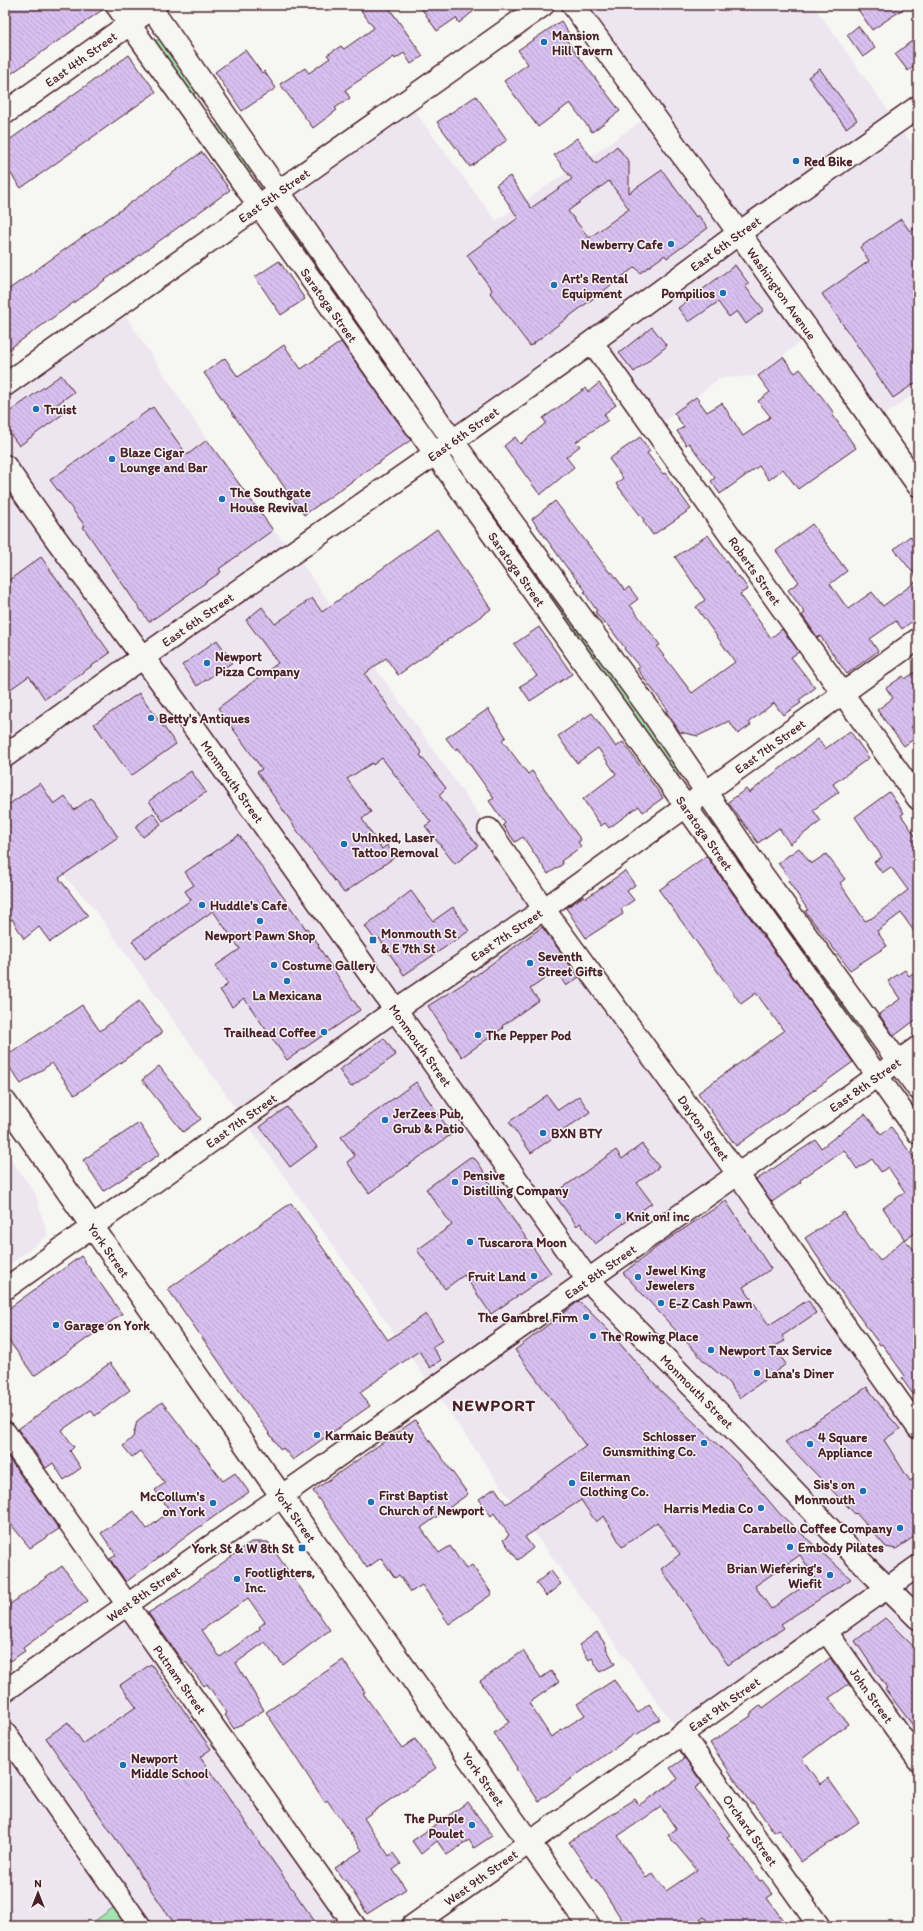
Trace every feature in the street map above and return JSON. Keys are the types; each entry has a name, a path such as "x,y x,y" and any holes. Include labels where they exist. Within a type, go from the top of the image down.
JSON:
{"street":[{"name":"Saratoga Street","path":"116,5 436,453 918,1133"},
{"name":"East 5th Street","path":"5,385 543,5"},
{"name":"Washington Avenue","path":"573,5 739,233 918,485"},
{"name":"Saratoga Street","path":"152,6 453,441 652,713 760,871 918,1089"},
{"name":"East 4th Street","path":"5,113 130,24 152,6"},
{"name":"East 6th Street","path":"5,756 453,441 592,342 739,233 918,107"},
{"name":"Roberts Street","path":"592,342 844,693 918,799"},
{"name":"Monmouth Street","path":"5,466 54,536 144,657 588,1280 886,1588 918,1618"},
{"name":"East 7th Street","path":"5,1289 395,1010 544,909 918,639"},
{"name":"Dayton Street","path":"489,829 544,909 737,1173 918,1428"},
{"name":"East 8th Street","path":"282,1496 737,1173 918,1047"},
{"name":"York Street","path":"5,1102 282,1496 589,1926"},
{"name":"Putnam Street","path":"5,1432 128,1603 292,1839 355,1926"},
{"name":"West 8th Street","path":"5,1691 282,1496"},
{"name":"East 9th Street","path":"530,1842 918,1566"},
{"name":"John Street","path":"826,1631 918,1760"},
{"path":"5,1733 140,1926"},
{"name":"Orchard Street","path":"682,1734 819,1926"},
{"name":"West 9th Street","path":"412,1926 530,1842"}],"shaded area":[{"path":"573,5 813,5 918,152 918,391 874,423 810,334 758,376 720,378 654,429 592,342 453,441 279,191 407,101 496,221 652,114"},
{"path":"125,315 207,440 273,530 294,552 489,829 918,1428 918,1760 826,1631 682,1734 517,1509 325,1234 92,906 68,880 5,791 5,401"},
{"path":"5,1151 35,1193 48,1236 5,1268"},
{"name":"Newport Middle School","path":"128,1603 355,1926 6,1926 5,1691"}],"green space":[{"path":"156,40 160,40 165,44 195,88 196,91 194,96 192,96 155,43"},
{"path":"218,125 222,126 252,171 251,173 247,173 215,127"},
{"path":"286,219 341,297 339,301 284,225 283,221"},
{"path":"462,467 645,719 681,775 676,775 459,470"},
{"path":"711,817 871,1042 867,1043 862,1040 709,821"},
{"path":"114,1907 128,1926 88,1926"}],"building":[{"path":"5,5 104,5 105,8 5,78"},
{"path":"357,5 387,5 423,56 411,64 404,53 395,59 394,57 345,90 350,98 335,108 337,110 313,128 280,84 305,68 309,73 330,58 327,55 341,46 344,49 374,28"},
{"path":"419,5 481,5 459,23 456,18 437,31"},
{"path":"855,5 909,5 872,30"},
{"path":"561,21 570,35 565,38 620,111 592,132 570,103 538,127 504,81 528,64 518,50"},
{"path":"858,26 875,48 863,57 847,35"},
{"path":"918,36 918,63 908,71 895,54"},
{"path":"245,50 262,73 264,71 276,88 242,111 215,72"},
{"path":"129,55 156,92 21,188 5,166 5,143"},
{"path":"820,69 857,120 846,128 808,77"},
{"path":"476,96 507,140 470,167 437,122"},
{"path":"577,138 596,164 617,146 629,162 629,193 662,170 696,217 698,215 708,228 667,258 665,255 640,273 635,267 530,346 490,293 492,290 467,255 518,218 496,185 510,176 531,208 572,179 554,155","holes":["609,181 629,209 589,238 568,211"]},
{"path":"202,152 230,190 5,352 5,292"},
{"path":"901,219 910,231 918,226 918,381 893,398 822,294 869,261 860,247"},
{"path":"279,261 305,299 281,315 255,277"},
{"name":"Pompilios","path":"735,265 749,284 745,286 764,310 746,324 737,311 729,317 718,302 689,322 678,308"},
{"path":"652,327 667,346 634,372 619,353"},
{"path":"341,342 411,440 304,515 204,373 225,358 238,377 284,345 301,369"},
{"path":"783,357 795,373 800,369 834,413 832,414 856,448 798,489 783,469 769,480 759,466 720,494 711,481 715,478 689,443 686,445 677,431 684,427 674,413 696,397 707,412 722,403 743,436 769,418 770,416 758,401 770,392 758,376"},
{"name":"Truist","path":"61,375 74,392 56,405 63,414 19,446 5,426 5,415"},
{"path":"599,383 616,405 604,414 608,420 576,442 580,446 566,457 574,467 540,495 504,446 515,437 520,444 546,423 543,418 586,388 588,392"},
{"path":"153,407 187,455 207,440 273,530 219,569 221,572 149,622 83,527 85,526 50,480"},
{"path":"640,437 650,451 647,453 663,474 665,473 691,509 653,535 643,521 644,520 616,484 623,478 609,459"},
{"path":"555,501 610,573 612,572 625,590 629,587 638,599 630,605 660,645 657,647 692,693 735,662 696,607 705,600 675,557 708,535 737,577 739,576 748,589 740,594 771,638 782,629 799,652 791,657 815,688 799,700 801,703 783,715 774,703 749,722 751,725 738,734 729,721 698,736 680,732 666,711 668,710 637,669 640,667 624,649 625,648 606,623 604,624 595,612 597,611 584,592 586,591 568,569 532,519"},
{"path":"812,524 847,571 830,584 848,609 872,592 883,606 918,580 918,617 902,629 896,621 870,639 878,651 847,674 820,636 818,638 802,615 805,613 788,590 799,582 776,551"},
{"path":"437,529 491,609 398,675 386,658 365,674 388,706 387,707 422,753 420,755 446,788 439,795 478,846 455,864 425,826 431,822 382,758 373,765 372,763 347,779 371,812 362,819 382,849 387,845 395,857 344,893 305,842 257,772 262,769 218,708 278,663 246,620 262,607 275,624 312,598 322,612"},
{"path":"910,536 918,546 918,579 894,549"},
{"path":"41,557 110,653 45,699 29,676 5,693 5,583"},
{"path":"539,627 572,674 530,701 520,686 537,676 514,644"},
{"name":"Newport Pizza Company","path":"217,640 233,662 197,686 182,665"},
{"path":"918,670 918,722 911,727 918,736 904,746 877,710 893,698 886,688 903,676 905,679"},
{"path":"139,693 176,744 131,776 94,724"},
{"path":"488,709 506,737 502,740 528,774 532,771 581,840 578,842 581,847 561,861 563,864 548,874 523,837 515,842 503,825 505,823 489,801 494,798 458,748 455,750 446,738"},
{"path":"592,713 616,747 623,742 663,798 643,812 639,806 609,828 605,823 601,826 583,799 616,774 598,748 577,763 558,736"},
{"path":"850,731 869,758 833,784 839,792 813,810 821,821 790,844 779,828 758,843 728,802 746,789 749,793 818,739 825,749"},
{"path":"191,771 206,792 163,821 149,801"},
{"path":"40,783 54,804 65,796 74,810 91,798 118,837 59,878 88,916 50,942 39,927 24,939 12,919 5,923 5,807"},
{"path":"889,792 904,813 901,815 918,840 918,937 901,913 877,931 887,946 850,970 805,911 808,910 788,881 790,879 778,863 799,848 811,864 826,854 845,879 840,883 865,921 872,918 908,890 891,867 882,873 874,862 882,857 855,817"},
{"path":"153,813 161,824 143,837 135,827"},
{"path":"239,835 319,945 318,946 360,1010 287,1060 244,998 232,1007 220,990 228,984 215,966 240,949 213,911 145,959 132,941 191,900 185,891 194,885 185,872"},
{"path":"706,856 853,1062 736,1146 698,1093 784,1031 756,993 741,1004 659,890"},
{"path":"625,871 635,885 627,891 634,900 621,909 623,914 586,938 566,908 584,896 586,898"},
{"path":"411,891 433,921 453,907 469,931 404,975 379,938 376,941 365,926"},
{"path":"542,927 579,977 566,986 556,971 530,989 539,1000 462,1057 428,1006 472,978"},
{"path":"918,969 918,1018 894,1036 879,1014 900,999 888,981 905,970 909,976"},
{"path":"139,1001 162,1033 75,1095 52,1063 21,1084 5,1061 5,1057 82,1005 100,1031"},
{"path":"384,1038 396,1055 351,1087 339,1070"},
{"path":"159,1066 201,1119 183,1132 142,1080"},
{"path":"416,1082 452,1134 369,1193 347,1162 355,1156 341,1137"},
{"path":"547,1095 558,1110 579,1096 590,1112 531,1153 509,1122"},
{"path":"287,1107 317,1147 290,1167 260,1127"},
{"path":"865,1114 881,1134 891,1127 918,1163 918,1231 905,1240 883,1208 905,1192 888,1167 881,1172 872,1159 857,1169 844,1150 800,1180 801,1182 772,1202 756,1180 816,1140 821,1148"},
{"path":"139,1123 160,1154 104,1191 83,1160"},
{"path":"642,1144 659,1167 637,1183 652,1203 595,1244 580,1223 577,1226 554,1194 616,1150 622,1159"},
{"path":"470,1157 476,1160 483,1170 495,1194 551,1273 491,1314 464,1275 445,1289 417,1250 452,1225 426,1189"},
{"path":"726,1201 771,1269 743,1287 769,1325 808,1300 816,1313 782,1336 785,1341 773,1347 786,1364 740,1398 727,1381 704,1361 623,1273 661,1244"},
{"path":"291,1203 388,1340 426,1314 443,1340 432,1347 441,1360 430,1368 419,1351 360,1392 370,1406 293,1460 283,1448 281,1450 168,1289"},
{"path":"844,1212 870,1251 872,1250 880,1261 904,1239 918,1254 918,1401 902,1379 905,1376 838,1288 805,1238"},
{"name":"Garage on York","path":"81,1256 122,1314 34,1376 5,1335 5,1311"},
{"path":"579,1301 609,1331 661,1391 737,1463 779,1513 851,1579 781,1624 784,1628 728,1665 661,1569 680,1554 657,1522 622,1547 604,1516 596,1522 581,1500 525,1537 533,1548 518,1560 503,1540 509,1535 494,1513 491,1516 479,1499 495,1488 506,1504 586,1446 515,1350","holes":["800,1555 815,1578 771,1609 755,1586"]},
{"path":"110,1363 130,1390 95,1416 91,1410 62,1430 74,1447 70,1451 81,1468 64,1480 53,1463 46,1468 18,1429"},
{"path":"867,1387 900,1429 884,1440 910,1481 918,1475 918,1534 896,1549 886,1547 856,1513 855,1514 785,1442"},
{"path":"162,1402 223,1481 235,1473 249,1492 126,1582 110,1559 116,1555 101,1533 134,1511 147,1529 170,1511 155,1490 165,1483 140,1451 132,1457 123,1446 133,1437 137,1421"},
{"path":"415,1420 468,1494 421,1528 439,1553 450,1546 466,1569 472,1565 492,1594 449,1624 422,1585 411,1592 399,1575 395,1578 381,1558 367,1568 313,1491"},
{"path":"5,1453 59,1529 30,1548 5,1517"},
{"path":"251,1542 268,1542 330,1630 283,1665 265,1642 236,1663 264,1710 234,1729 225,1715 227,1713 207,1684 204,1686 186,1662 184,1663 148,1613 187,1589","holes":["248,1598 265,1622 259,1627 260,1629 220,1657 202,1630"]},
{"path":"62,1566 88,1601 23,1648 25,1651 10,1661 5,1653 5,1608"},
{"path":"551,1571 561,1584 546,1596 536,1583"},
{"path":"885,1618 918,1651 918,1732 885,1689 887,1688 855,1641"},
{"path":"597,1632 607,1647 606,1648 615,1664 600,1672 592,1658 589,1660 579,1645"},
{"path":"523,1651 541,1678 551,1671 559,1682 529,1703 551,1737 585,1715 577,1704 614,1680 638,1713 649,1704 660,1719 636,1735 635,1734 539,1801 516,1769 517,1768 494,1733 509,1722 480,1681"},
{"path":"830,1658 849,1684 829,1698 848,1724 802,1759 820,1784 828,1778 859,1822 801,1862 778,1829 774,1832 753,1803 751,1804 710,1743 751,1716 750,1714 761,1705 763,1708"},
{"path":"343,1660 365,1692 363,1693 402,1748 415,1739 436,1768 364,1818 389,1856 393,1853 401,1864 393,1870 406,1889 367,1914 345,1879 343,1880 335,1868 362,1850 327,1800 325,1802 266,1712"},
{"path":"151,1664 211,1749 200,1757 318,1926 176,1926 46,1738 68,1722 83,1743 136,1707 120,1685"},
{"path":"685,1758 702,1783 695,1788 730,1835 727,1837 760,1881 762,1880 773,1894 767,1898 787,1926 711,1926 704,1917 692,1926 626,1926 595,1878 594,1879 569,1842 635,1799 639,1805 678,1779 670,1768","holes":["661,1807 676,1829 668,1835 697,1870 666,1891 653,1873 646,1878 618,1836"]},
{"path":"468,1802 492,1836 474,1848 469,1840 447,1855 437,1841 421,1854 412,1841"}],"place":[{"name":"Mansion Hill Tavern","path":"544,42"},
{"name":"Red Bike","path":"796,161"},
{"name":"Newberry Cafe","path":"671,244"},
{"name":"Art's Rental Equipment","path":"554,285"},
{"name":"Pompilios","path":"723,293"},
{"name":"Truist","path":"36,409"},
{"name":"Blaze Cigar Lounge and Bar","path":"112,459"},
{"name":"The Southgate House Revival","path":"222,499"},
{"name":"Newport Pizza Company","path":"207,663"},
{"name":"Betty's Antiques","path":"151,718"},
{"name":"UnInked, Laser Tattoo Removal","path":"344,844"},
{"name":"Huddle's Cafe","path":"202,905"},
{"name":"Newport Pawn Shop","path":"260,921"},
{"name":"Monmouth St & E 7th St","path":"373,940"},
{"name":"Seventh Street Gifts","path":"530,963"},
{"name":"Costume Gallery","path":"274,965"},
{"name":"La Mexicana","path":"287,981"},
{"name":"Trailhead Coffee","path":"324,1032"},
{"name":"The Pepper Pod","path":"478,1035"},
{"name":"JerZees Pub, Grub & Patio","path":"385,1120"},
{"name":"BXN BTY","path":"543,1133"},
{"name":"Pensive Distilling Company","path":"455,1182"},
{"name":"Knit on! inc","path":"618,1216"},
{"name":"Tuscarora Moon","path":"470,1242"},
{"name":"Fruit Land","path":"534,1276"},
{"name":"Jewel King Jewelers","path":"638,1277"},
{"name":"E-Z Cash Pawn","path":"661,1303"},
{"name":"The Gambrel Firm","path":"586,1317"},
{"name":"Garage on York","path":"56,1325"},
{"name":"The Rowing Place","path":"593,1336"},
{"name":"Newport Tax Service","path":"711,1350"},
{"name":"Lana's Diner","path":"757,1373"},
{"name":"Karmaic Beauty","path":"317,1435"},
{"name":"Schlosser Gunsmithing Co.","path":"704,1443"},
{"name":"4 Square Appliance","path":"810,1444"},
{"name":"Eilerman Clothing Co.","path":"572,1483"},
{"name":"Sis's on Monmouth","path":"863,1491"},
{"name":"First Baptist Church of Newport","path":"371,1502"},
{"name":"McCollum's on York","path":"213,1503"},
{"name":"Harris Media Co","path":"761,1508"},
{"name":"Carabello Coffee Company","path":"900,1528"},
{"name":"Embody Pilates","path":"790,1547"},
{"name":"York St & W 8th St","path":"302,1548"},
{"name":"Brian Wiefering's Wiefit","path":"830,1575"},
{"name":"Footlighters, Inc.","path":"237,1579"},
{"name":"Newport Middle School","path":"123,1765"},
{"name":"The Purple Poulet","path":"472,1825"}],"district":[{"name":"NEWPORT","path":"494,1405"}]}
